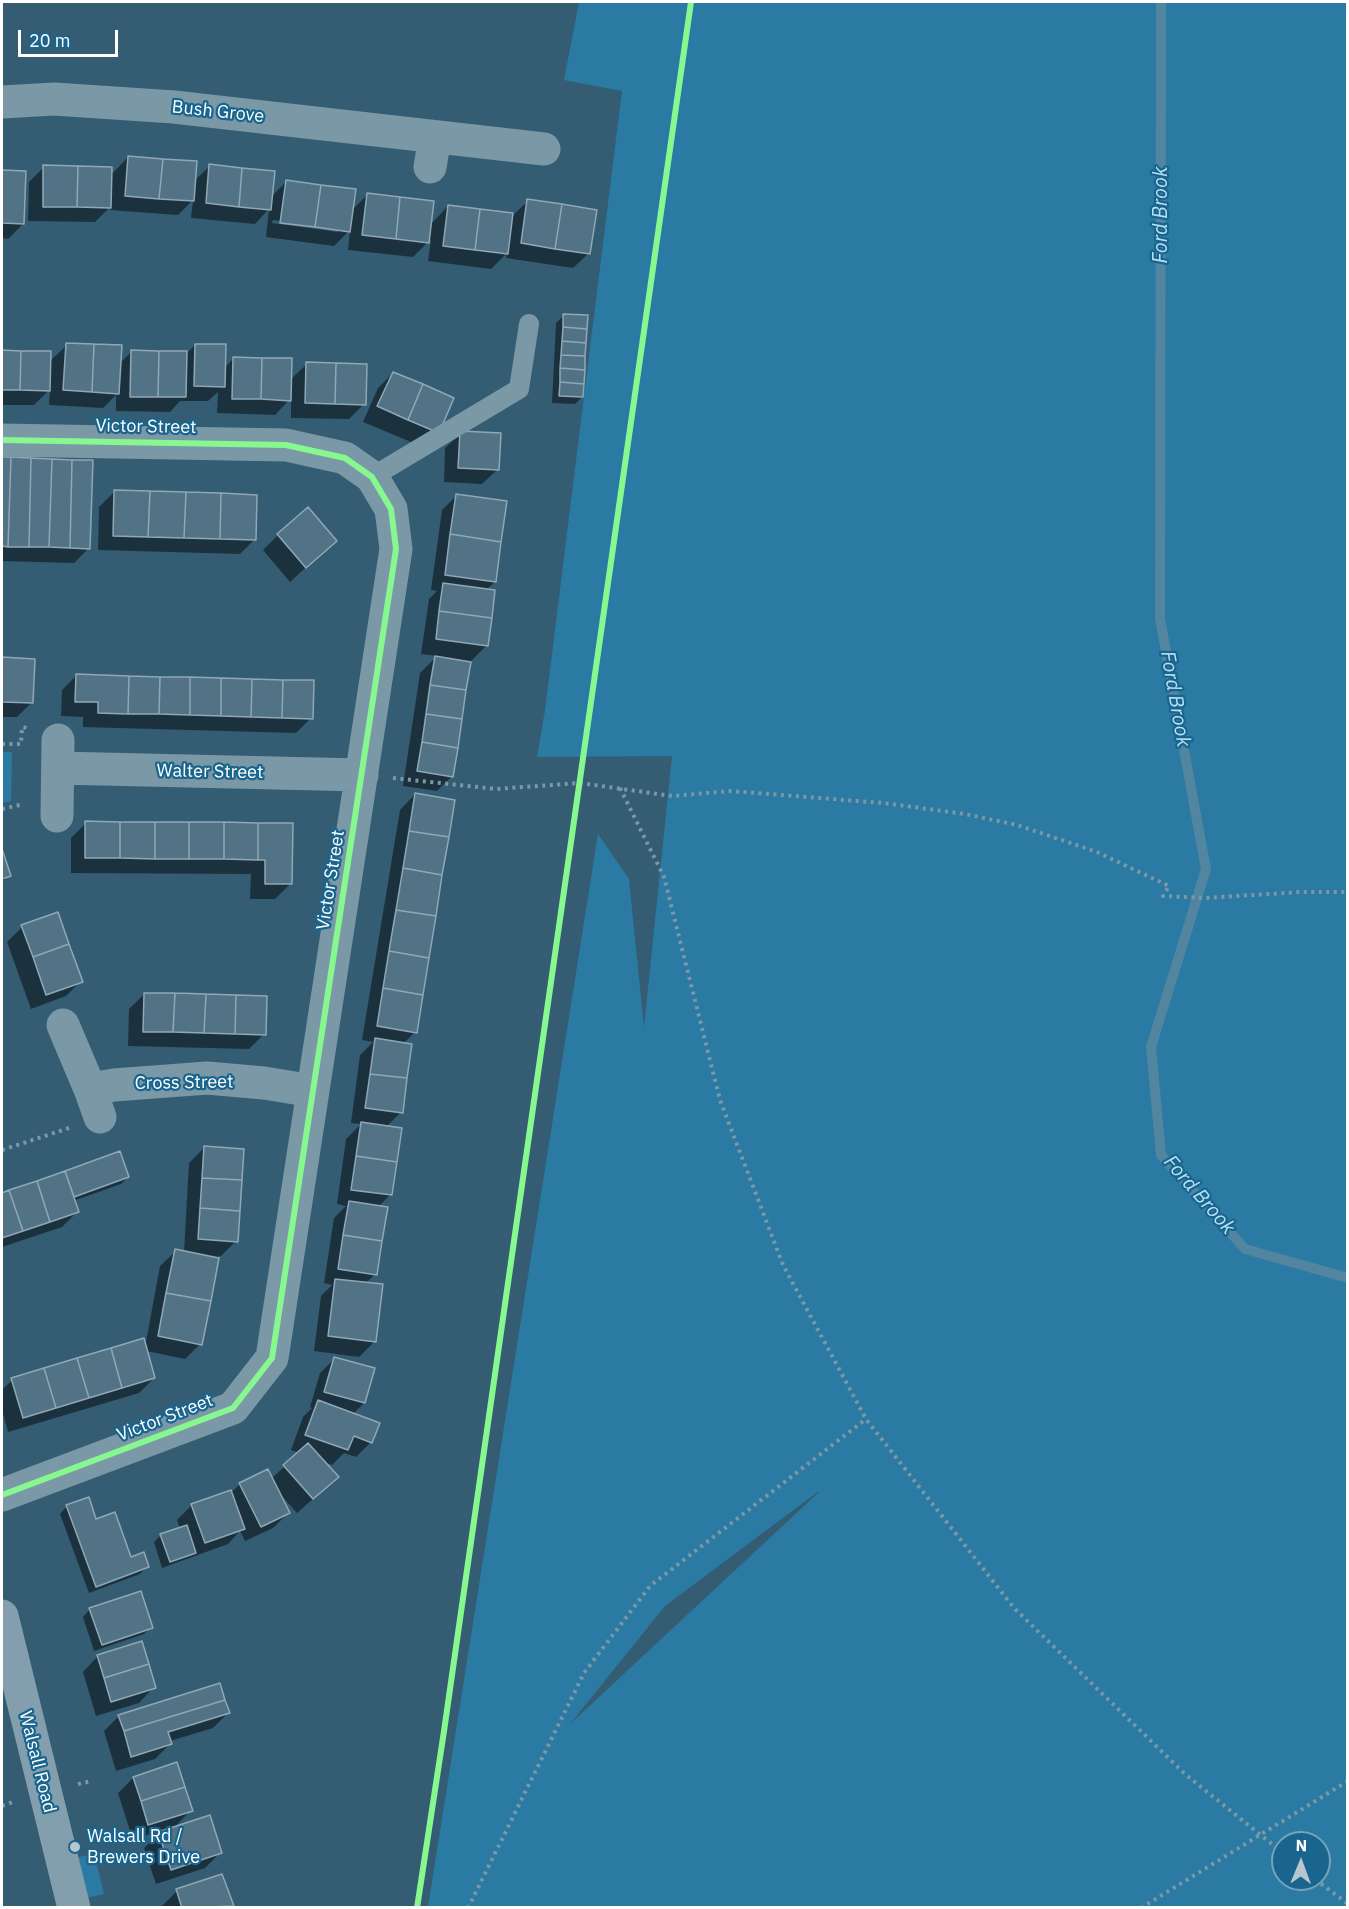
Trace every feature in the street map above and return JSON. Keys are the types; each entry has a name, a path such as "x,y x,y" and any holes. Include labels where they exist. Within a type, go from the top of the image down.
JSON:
{"main road":[{"name":"Walsall Road","path":"2,1616 74,1908"}],"street":[{"name":"Bush Grove","path":"2,102 54,99 174,107 432,152 544,149"},
{"name":"Victor Street","path":"2,440 286,445 345,458 372,477 392,509 396,549 272,1358 233,1408 2,1495"},
{"name":"Walter Street","path":"57,816 58,754 362,775"},
{"path":"63,1025 95,1103"},
{"name":"Cross Street","path":"95,1103 114,1085 207,1078 264,1083 313,1091"}],"lane":[{"path":"372,477 519,389 529,324"}],"path":[{"path":"579,795 582,771"},
{"path":"362,775 496,789 580,783 672,796 731,791 883,803 964,814 1017,825 1097,852 1169,886 1163,896 1205,898 1300,892 1347,892"},
{"path":"620,788 664,877 720,1100 783,1265 866,1419 1014,1608 1185,1774 1271,1844"},
{"path":"2,1150 95,1103"},
{"path":"468,1908 584,1672 651,1586 866,1419"},
{"path":"1141,1908 1347,1782"},
{"path":"1330,1891 1347,1904"}],"shaded area":[{"path":"579,2 1347,2 1347,1907 428,1907 598,834 629,879 644,1027 672,756 537,757 545,710 622,91 564,80","holes":["819,1492 570,1724 665,1606"]},
{"path":"2,752 12,752 11,801 2,803"},
{"path":"94,1853 104,1894 82,1899 72,1859"}],"building":[{"path":"128,156 163,159 159,199 125,196"},
{"path":"163,159 197,161 194,201 159,199"},
{"path":"209,164 242,168 239,207 206,203"},
{"path":"43,165 78,166 77,207 43,207"},
{"path":"78,166 112,167 111,208 77,207"},
{"path":"242,168 275,171 271,210 239,207"},
{"path":"2,170 26,171 24,224 2,223"},
{"path":"286,180 321,185 315,227 280,223"},
{"path":"321,185 356,189 350,232 315,227"},
{"path":"367,193 400,197 396,239 362,235"},
{"path":"400,197 434,201 429,243 396,239"},
{"path":"527,199 562,204 555,249 521,243"},
{"path":"562,204 597,210 590,254 555,249"},
{"path":"448,205 480,209 475,250 443,246"},
{"path":"480,209 513,213 508,254 475,250"},
{"path":"563,314 588,315 587,329 563,327"},
{"path":"563,327 587,329 586,343 562,341"},
{"path":"562,341 586,343 585,356 561,355"},
{"path":"66,343 94,344 92,392 63,390"},
{"path":"94,344 122,345 119,394 92,392"},
{"path":"195,344 226,344 225,387 194,386"},
{"path":"2,350 21,351 20,390 2,390"},
{"path":"131,350 159,351 158,397 130,397"},
{"path":"21,351 51,351 50,391 20,390"},
{"path":"159,351 187,351 186,397 158,397"},
{"path":"561,355 585,356 585,370 560,368"},
{"path":"233,357 262,358 261,399 232,399"},
{"path":"262,358 292,358 291,401 261,399"},
{"path":"306,362 336,363 335,404 305,403"},
{"path":"336,363 367,364 366,405 335,404"},
{"path":"560,368 585,370 584,384 560,382"},
{"path":"393,372 423,384 408,420 377,406"},
{"path":"560,382 584,384 583,397 559,396"},
{"path":"423,384 454,398 439,433 408,420"},
{"path":"460,431 501,433 499,470 458,468"},
{"path":"2,457 11,457 8,547 2,546"},
{"path":"11,457 31,458 29,547 8,547"},
{"path":"31,458 52,459 49,547 29,547"},
{"path":"52,459 72,460 70,548 49,547"},
{"path":"72,460 93,460 90,549 70,548"},
{"path":"114,490 150,491 148,537 113,536"},
{"path":"150,491 186,492 184,538 148,537"},
{"path":"186,492 221,493 220,539 184,538"},
{"path":"221,493 257,495 256,540 220,539"},
{"path":"456,494 507,501 501,542 450,534"},
{"path":"308,507 337,541 306,568 277,534"},
{"path":"450,534 501,542 496,582 445,575"},
{"path":"443,583 495,590 492,618 439,611"},
{"path":"439,611 492,618 488,646 436,639"},
{"path":"435,656 471,662 466,690 430,685"},
{"path":"2,657 35,659 33,703 2,702"},
{"path":"76,674 129,676 128,714 98,713 98,702 75,702"},
{"path":"129,676 160,677 159,714 128,714"},
{"path":"160,677 190,677 190,715 159,714"},
{"path":"190,677 221,678 221,716 190,715"},
{"path":"221,678 252,679 251,717 221,716"},
{"path":"252,679 283,680 282,718 251,717"},
{"path":"283,680 314,680 313,719 282,718"},
{"path":"430,685 466,690 462,719 426,714"},
{"path":"426,714 462,719 458,748 422,742"},
{"path":"422,742 458,748 453,777 417,771"},
{"path":"415,793 455,800 449,837 409,831"},
{"path":"85,821 120,822 120,858 85,858"},
{"path":"120,822 155,822 155,859 120,858"},
{"path":"155,822 189,822 189,859 155,859"},
{"path":"189,822 224,822 224,859 189,859"},
{"path":"224,822 258,823 258,860 224,859"},
{"path":"258,823 293,823 292,884 265,884 265,860 258,860"},
{"path":"409,831 449,837 442,875 403,868"},
{"path":"2,849 11,876 2,879"},
{"path":"403,868 442,875 436,916 396,910"},
{"path":"396,910 436,916 429,958 389,951"},
{"path":"58,912 69,944 33,957 21,925"},
{"path":"69,944 83,982 46,995 33,957"},
{"path":"389,951 429,958 423,995 383,988"},
{"path":"383,988 423,995 417,1033 377,1026"},
{"path":"144,993 175,993 173,1032 143,1032"},
{"path":"175,993 206,994 204,1033 173,1032"},
{"path":"206,994 236,995 235,1034 204,1033"},
{"path":"236,995 267,996 266,1035 235,1034"},
{"path":"375,1038 412,1044 407,1078 370,1074"},
{"path":"370,1074 407,1078 403,1113 365,1108"},
{"path":"361,1122 402,1128 397,1162 356,1156"},
{"path":"204,1146 244,1149 242,1180 202,1178"},
{"path":"120,1151 129,1177 74,1197 65,1171"},
{"path":"356,1156 397,1162 392,1195 351,1190"},
{"path":"65,1171 79,1212 50,1222 37,1181"},
{"path":"202,1178 242,1180 240,1211 200,1208"},
{"path":"37,1181 50,1222 23,1231 9,1190"},
{"path":"9,1190 23,1231 2,1238 2,1193"},
{"path":"349,1201 388,1207 382,1241 343,1235"},
{"path":"200,1208 240,1211 238,1242 198,1239"},
{"path":"343,1235 382,1241 377,1275 338,1269"},
{"path":"175,1249 219,1258 211,1301 166,1293"},
{"path":"335,1279 383,1284 376,1342 328,1336"},
{"path":"166,1293 211,1301 202,1345 158,1336"},
{"path":"144,1338 155,1378 122,1388 111,1348"},
{"path":"111,1348 122,1388 89,1398 77,1358"},
{"path":"334,1357 375,1368 365,1403 324,1392"},
{"path":"77,1358 89,1398 56,1408 44,1368"},
{"path":"44,1368 56,1408 23,1418 11,1378"},
{"path":"318,1400 380,1423 372,1443 354,1436 348,1450 305,1435"},
{"path":"308,1443 339,1477 313,1499 283,1465"},
{"path":"268,1469 290,1513 261,1527 239,1483"},
{"path":"231,1490 245,1529 205,1543 191,1504"},
{"path":"89,1497 96,1519 115,1512 131,1557 144,1552 149,1567 96,1587 66,1505"},
{"path":"187,1525 196,1553 170,1562 160,1534"},
{"path":"141,1591 153,1628 102,1645 89,1608"},
{"path":"142,1641 149,1664 104,1678 97,1655"},
{"path":"149,1664 156,1688 111,1702 104,1678"},
{"path":"220,1683 225,1700 124,1731 118,1715"},
{"path":"225,1700 230,1713 168,1732 172,1744 131,1757 124,1731"},
{"path":"177,1762 185,1787 141,1801 133,1777"},
{"path":"185,1787 193,1811 148,1825 141,1801"},
{"path":"210,1815 222,1853 171,1870 158,1832"},
{"path":"222,1874 234,1906 182,1908 176,1889"}],"waterway":[{"name":"Ford Brook","path":"1161,2 1160,619 1206,869 1151,1047 1161,1155 1245,1249 1348,1278"}],"cycle path":[{"path":"417,1908 691,2"},
{"path":"2,440 286,445 345,458 372,477 391,509 396,549 272,1358 233,1408 2,1495"}],"place":[{"name":"Walsall Rd / Brewers Drive","path":"75,1847"}]}
